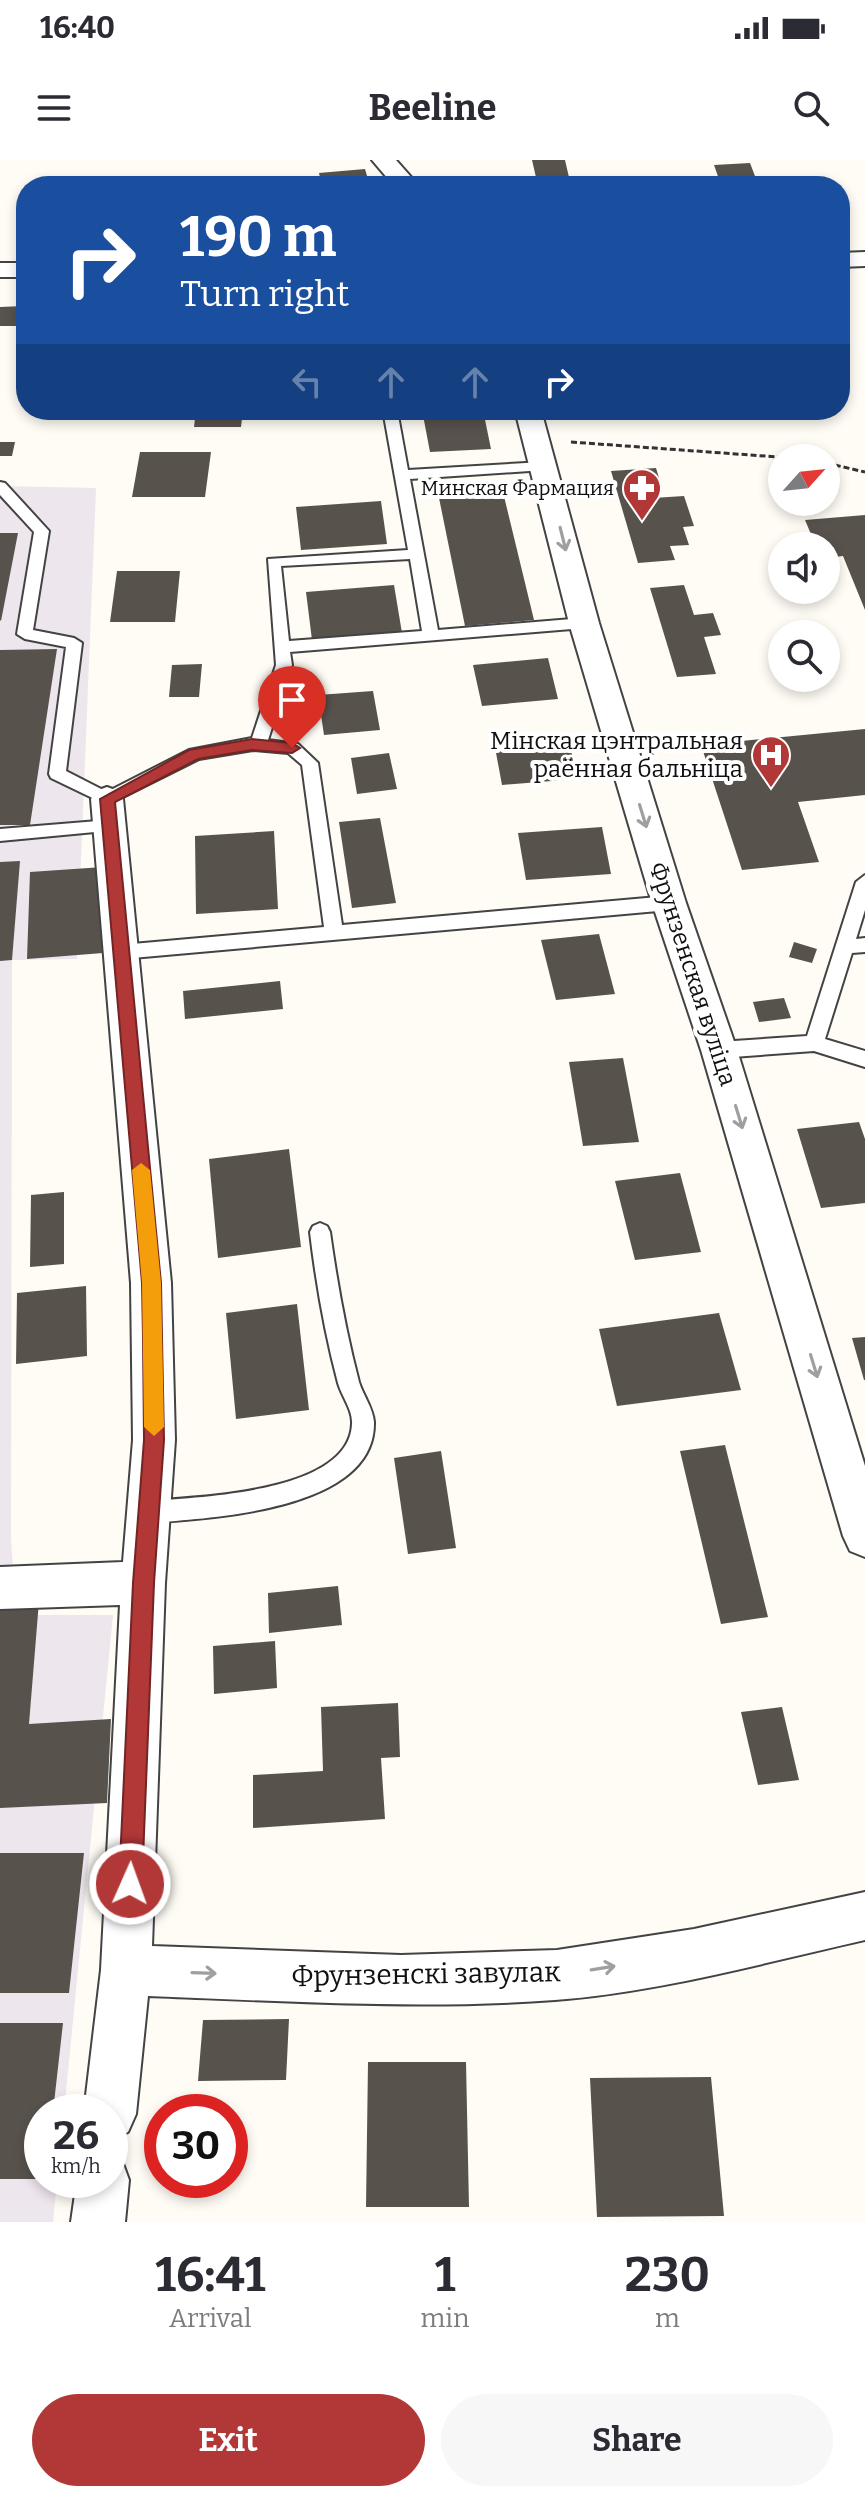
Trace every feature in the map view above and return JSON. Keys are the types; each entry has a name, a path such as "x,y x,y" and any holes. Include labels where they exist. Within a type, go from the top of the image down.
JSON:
{"street":[{"path":"383,160 398,176"},
{"name":"Фрунзенская вуліца","path":"534,420 553,454 584,623 669,903 719,1050 865,1536"},
{"path":"108,812 151,1283 154,1440 143,1583 126,1970 112,2094"},
{"path":"0,1588 143,1583"},
{"name":"Фрунзенскі завулак","path":"126,1970 401,1980 557,1975 694,1954 865,1916"},
{"path":"98,2222 101,2198"}],"lane":[{"path":"392,420 431,636"},
{"path":"401,475 553,454"},
{"path":"0,486 42,531 25,634 74,643 57,774 108,812"},
{"path":"0,835 108,812 195,754 259,743 284,665 273,562 417,554"},
{"path":"281,647 584,623"},
{"path":"252,744 292,748 310,763 334,932"},
{"path":"814,1043 865,882"},
{"path":"121,952 669,903"},
{"path":"843,947 865,945"},
{"path":"719,1050 814,1043 865,1059"},
{"path":"148,1512 255,1501 324,1481 356,1456 363,1424 345,1367 320,1232"}],"path":[{"path":"553,454 768,458"},
{"path":"840,466 865,472"}],"shaded area":[{"path":"0,486 96,488 77,959 12,960 11,1539 16,1615 113,1615 66,2094 24,2094 24,2198 55,2198 53,2222 0,2222"}],"building":[{"path":"532,160 565,160 569,176 536,176"},
{"path":"750,163 755,176 718,176 714,165"},
{"path":"365,169 367,176 320,176 319,173"},
{"path":"16,306 16,326 0,326 0,307"},
{"path":"195,420 242,420 241,427 194,427"},
{"path":"424,420 485,420 491,449 430,452"},
{"path":"0,442 15,442 12,456 0,456"},
{"path":"140,452 211,452 205,497 132,497"},
{"path":"656,468 662,488 650,489 653,498 684,496 694,526 683,527 689,545 670,546 675,560 638,563 611,471"},
{"path":"502,488 534,620 465,626 438,493"},
{"path":"381,501 387,544 301,550 296,507"},
{"path":"865,515 865,610 843,556 840,556 840,532 810,532 805,520"},
{"path":"0,533 18,533 1,621 0,620"},
{"path":"117,571 180,571 175,622 110,622"},
{"path":"394,585 402,633 312,640 306,592"},
{"path":"684,585 694,615 713,613 721,635 704,637 716,674 677,677 650,588"},
{"path":"57,649 30,825 0,825 0,650"},
{"path":"548,658 558,699 482,706 473,665"},
{"path":"202,664 199,697 169,697 172,665"},
{"path":"373,691 380,730 324,735 318,695"},
{"path":"865,729 865,795 798,802 819,862 742,870 701,745"},
{"path":"568,736 577,779 502,785 494,742"},
{"path":"389,753 397,789 357,794 351,758"},
{"path":"380,818 396,903 352,908 339,822"},
{"path":"602,827 611,874 526,880 518,833"},
{"path":"274,831 278,909 196,914 195,836"},
{"path":"20,861 12,960 0,961 0,862"},
{"path":"103,867 103,953 27,959 30,872"},
{"path":"599,934 615,994 556,1000 541,940"},
{"path":"794,942 817,949 812,963 789,957"},
{"path":"280,981 283,1009 185,1019 183,991"},
{"path":"784,998 791,1018 759,1022 753,1002"},
{"path":"623,1058 639,1142 583,1146 569,1062"},
{"path":"859,1122 865,1139 865,1203 821,1208 797,1129"},
{"path":"289,1149 301,1247 218,1258 209,1159"},
{"path":"680,1173 701,1252 635,1260 615,1181"},
{"path":"64,1192 64,1264 30,1267 31,1195"},
{"path":"86,1286 87,1356 16,1364 17,1293"},
{"path":"297,1304 309,1410 236,1419 226,1313"},
{"path":"719,1313 741,1390 617,1406 599,1329"},
{"path":"865,1337 865,1380 864,1380 852,1338"},
{"path":"725,1445 768,1617 721,1624 680,1451"},
{"path":"441,1451 456,1548 408,1554 394,1458"},
{"path":"338,1586 342,1625 269,1633 268,1593"},
{"path":"39,1601 29,1724 111,1719 107,1803 0,1808 0,1603"},
{"path":"275,1641 277,1688 214,1694 213,1646"},
{"path":"398,1703 400,1757 381,1758 385,1819 253,1828 253,1775 323,1771 321,1707"},
{"path":"782,1707 799,1780 758,1785 741,1712"},
{"path":"0,1853 84,1853 69,1993 0,1993"},
{"path":"289,2019 286,2080 198,2081 203,2020"},
{"path":"0,2023 63,2023 55,2094 24,2094 24,2179 0,2179"},
{"path":"368,2062 466,2062 469,2207 366,2207"},
{"path":"711,2077 724,2216 597,2217 590,2078"}],"slow traffic":[{"path":"141,1170 151,1283 154,1427"}],"place":[{"name":"Минская Фармация","path":"642,522"},
{"name":"Мінская цэнтральная раённая бальніца","path":"771,789"}],"route":[{"path":"130,1884 143,1583 154,1440 151,1283 107,799 195,754 252,744 292,748"}]}
